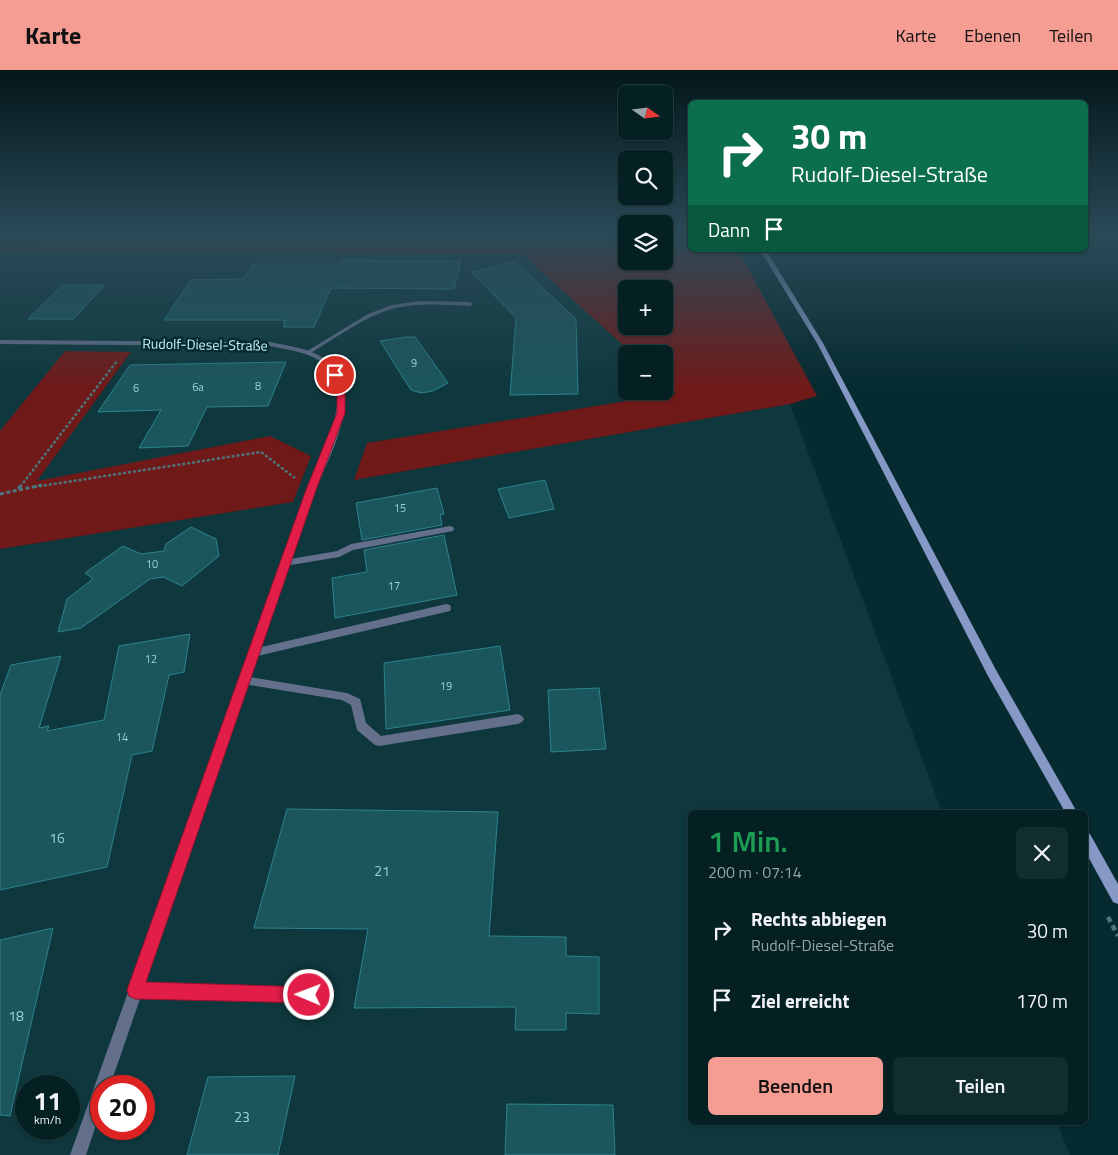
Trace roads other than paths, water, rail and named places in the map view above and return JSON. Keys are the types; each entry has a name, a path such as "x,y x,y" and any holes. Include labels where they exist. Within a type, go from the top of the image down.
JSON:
{"main road":[{"path":"785,287 820,343 992,673 1069,810"},
{"path":"1088,843 1118,897"}],"street":[{"path":"307,353 379,312 393,307 420,303 470,304"},
{"name":"Rudolf-Diesel-Straße","path":"0,342 270,344 307,353 328,364 341,385 341,413 311,490 105,1075"},
{"path":"285,563 339,554 351,547 450,529"},
{"path":"253,653 446,608"},
{"path":"244,680 343,696 356,702 361,726 379,741 518,719"},
{"path":"135,990 309,995"},
{"name":"Rudolf-Diesel-Straße","path":"78,1155 90,1120"}]}
